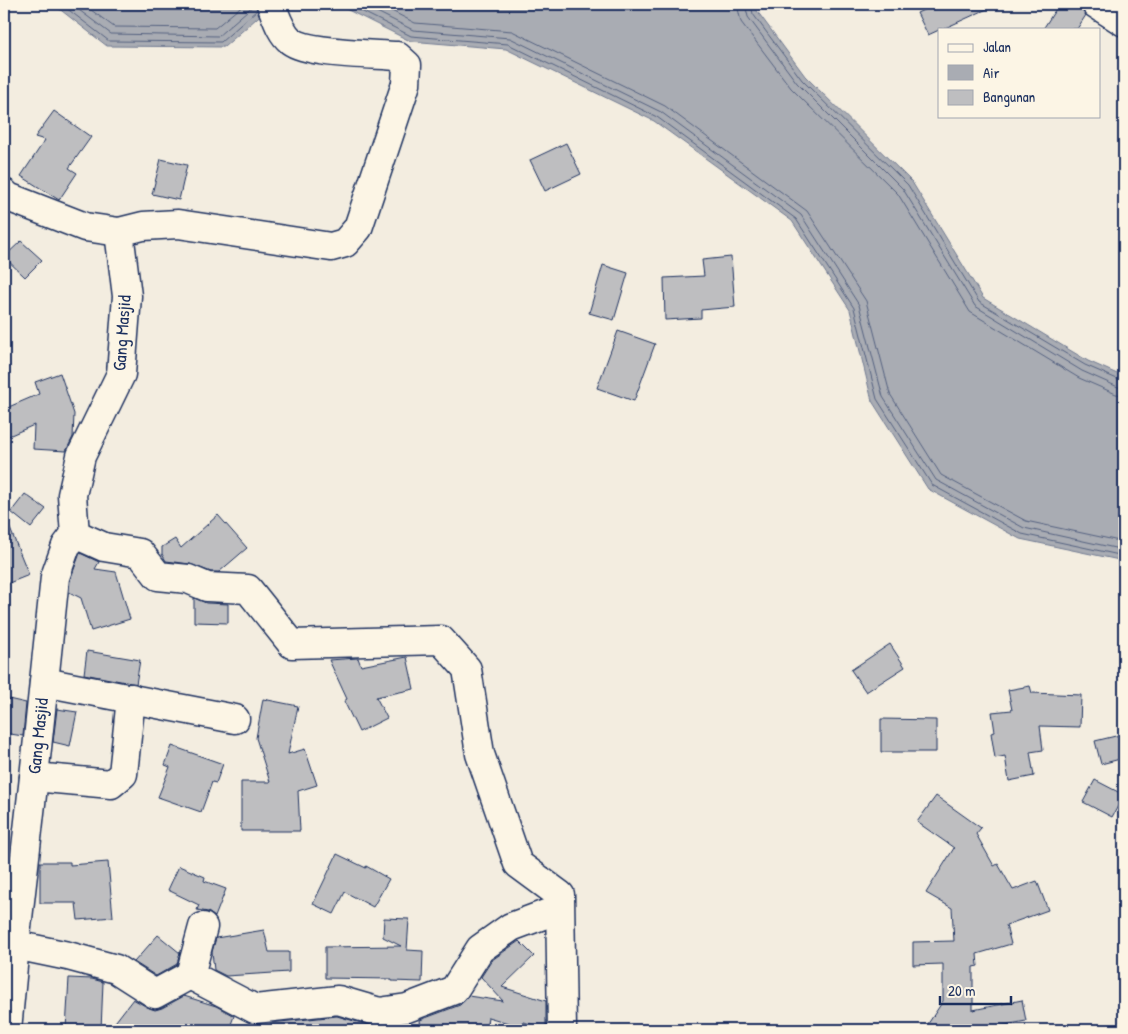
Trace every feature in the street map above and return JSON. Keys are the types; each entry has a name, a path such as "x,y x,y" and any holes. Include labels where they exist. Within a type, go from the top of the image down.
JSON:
{"street":[{"path":"4,193 8,197 85,227 119,232 143,226 178,224 330,247 345,243 358,228 406,84 407,65 397,56 310,49 291,41 281,29 271,4"},
{"path":"1096,4 1124,22"},
{"name":"Gang Masjid","path":"7,1030 55,577 66,546 75,534 72,496 81,456 121,374 127,296 119,232"},
{"path":"75,534 104,547 140,554 158,576 188,579 207,587 248,589 292,644 441,640 467,670 480,754 518,864 560,895 562,1030"},
{"path":"44,682 235,719"},
{"path":"34,777 111,784 123,774 131,698"},
{"path":"190,975 255,1009 338,1000 379,1012 407,1008 454,990 480,949 511,927 560,909"},
{"path":"15,945 68,956 116,969 155,994 190,975 203,927"}],"water":[{"path":"53,4 273,4 224,47 107,46"},
{"path":"336,4 755,4 757,11 805,76 912,182 983,298 1088,361 1124,377 1124,561 1020,539 928,489 872,401 850,310 792,221 654,121 506,49 410,41"}],"building":[{"path":"936,4 998,4 945,28 938,28 938,30 928,35 917,13"},
{"path":"1059,4 1080,4 1082,11 1086,15 1078,28 1044,28"},
{"path":"54,111 91,137 69,168 77,173 59,200 21,176 45,140 35,137"},
{"path":"566,143 581,174 545,191 530,160"},
{"path":"161,159 187,165 179,200 152,194"},
{"path":"21,241 42,260 25,277 4,257"},
{"path":"731,257 735,307 701,310 701,318 665,320 664,278 704,276 702,260"},
{"path":"603,265 628,273 614,320 589,313"},
{"path":"618,331 655,344 634,401 597,388"},
{"path":"60,373 74,414 73,437 66,451 33,449 34,425 4,438 4,409 39,394 35,382"},
{"path":"25,494 46,509 31,528 11,512"},
{"path":"4,514 29,575 4,585"},
{"path":"218,515 247,548 219,572 211,572 190,564 166,561 162,554 162,547 175,539 181,548"},
{"path":"80,553 99,562 95,569 116,572 130,619 91,631 81,598 69,592 70,580"},
{"path":"194,598 206,603 228,604 228,623 194,622"},
{"path":"890,644 905,667 866,692 851,670"},
{"path":"87,651 140,660 136,684 84,674"},
{"path":"407,657 414,689 376,697 387,718 359,732 344,701 347,699 329,660 358,658 361,666"},
{"path":"1030,686 1032,693 1081,695 1080,727 1040,726 1043,750 1030,752 1034,776 1009,781 1005,756 995,758 991,733 995,732 992,712 1012,710 1008,690"},
{"path":"4,698 26,703 23,736 4,733"},
{"path":"263,699 298,706 288,754 305,749 317,785 298,791 300,831 241,831 241,782 270,782 256,738"},
{"path":"57,709 77,712 70,746 53,742"},
{"path":"881,719 936,720 936,752 881,752"},
{"path":"1124,734 1124,758 1101,764 1095,741"},
{"path":"172,746 223,764 216,783 212,782 201,812 158,797 170,767 165,765"},
{"path":"1095,780 1124,795 1112,817 1083,802"},
{"path":"936,796 981,828 976,834 994,866 998,864 1013,890 1037,881 1048,910 1006,925 1011,944 977,954 978,966 973,967 973,1010 1022,1000 1026,1021 987,1030 924,1030 943,1001 943,964 913,965 913,942 954,941 952,908 926,893 954,848 917,822"},
{"path":"337,854 366,868 366,866 389,879 373,907 345,892 334,914 313,904"},
{"path":"40,862 70,862 70,865 108,862 113,917 78,920 76,903 40,903"},
{"path":"179,866 205,877 204,881 226,889 215,917 208,912 197,910 199,905 168,890"},
{"path":"384,918 409,919 407,950 423,951 422,982 391,981 391,979 325,978 325,947 401,946 383,937"},
{"path":"264,930 269,952 289,952 289,972 226,976 214,970 212,952 216,938"},
{"path":"158,935 180,953 177,964 156,976 134,962"},
{"path":"519,941 534,956 502,987 546,1001 546,1027 523,1022 522,1027 488,1017 486,1030 421,1030 420,1020 460,1005 468,996 503,1001 481,977 492,960"},
{"path":"69,978 92,979 103,982 101,1030 66,1029"},
{"path":"184,996 216,1006 234,1016 229,1030 109,1030 133,999 155,1010"},
{"path":"337,1016 375,1027 408,1024 419,1028 419,1030 271,1030 271,1023"}]}
